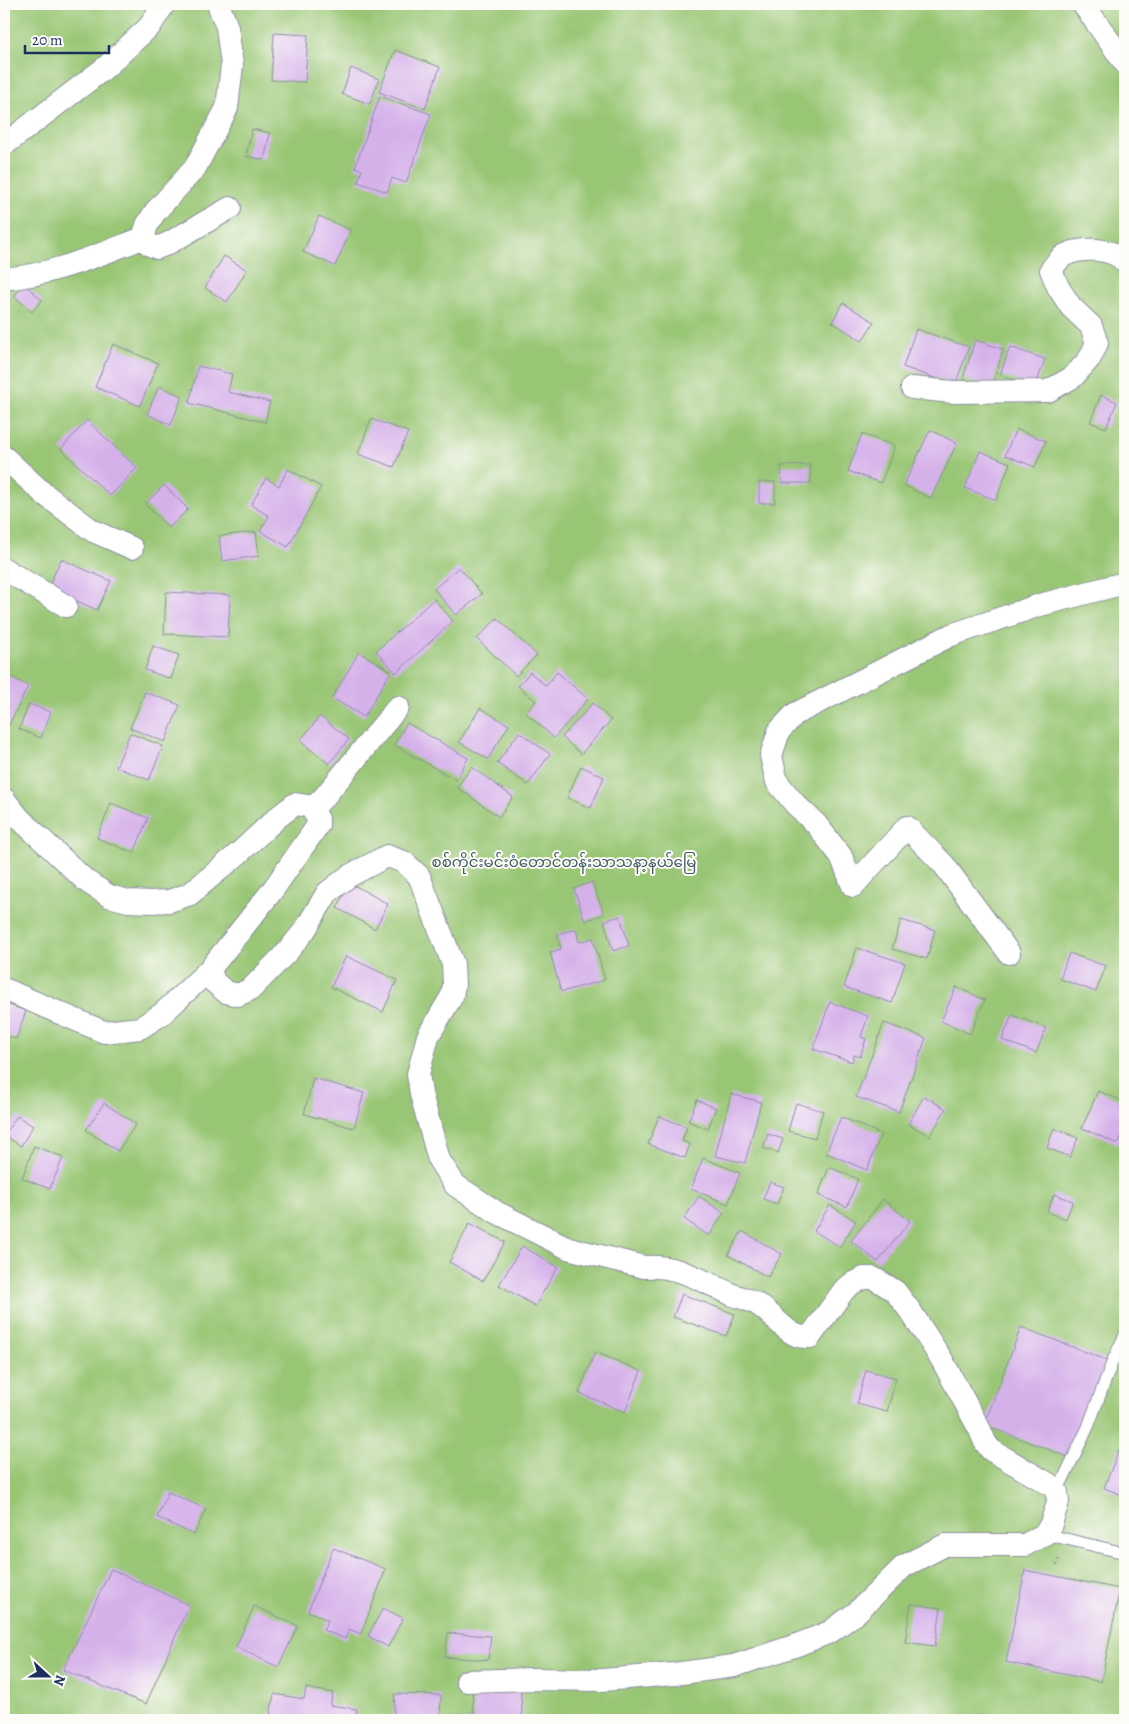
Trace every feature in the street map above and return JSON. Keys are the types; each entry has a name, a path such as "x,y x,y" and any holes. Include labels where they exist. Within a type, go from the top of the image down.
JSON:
{"street":[{"path":"4,145 106,68 150,26 164,4"},
{"path":"143,238 147,225 155,212 195,168 227,108 232,65 227,27 218,4"},
{"path":"1083,4 1125,63"},
{"path":"143,238 150,245 157,248 230,208"},
{"path":"4,279 22,278 59,269 143,238"},
{"path":"912,388 953,392 1048,391 1073,377 1090,358 1097,343 1091,326 1071,307 1058,288 1051,270 1062,256 1077,250 1103,251 1121,257 1125,262"},
{"path":"4,457 44,493 94,531 132,548"},
{"path":"4,570 66,606"},
{"path":"1009,953 944,865 907,827 853,886 841,856 816,824 795,804 777,782 772,756 779,731 795,714 951,635 1040,605 1125,583"},
{"path":"312,809 326,796 398,707"},
{"path":"4,799 33,832 86,881 109,896 128,901 170,900 190,894 239,853 278,816 295,804 308,806 318,819 318,825 272,891 210,969 162,1014 140,1028 104,1032 4,989"},
{"path":"210,969 214,982 226,992 238,995 251,989 288,951 305,930 327,893 349,876 387,856 404,862 419,876 452,964 454,985 452,996 428,1036 418,1074 420,1094 439,1160 455,1186 496,1212 568,1248 644,1267 674,1268 699,1278 759,1305 772,1318 798,1336 810,1337 844,1290 864,1278 873,1278 895,1291 911,1312 942,1360 980,1430 984,1442 991,1450 1052,1486 1057,1492 1058,1502 1051,1524 1045,1534 1025,1545 945,1545 904,1566 856,1613 830,1632 734,1666 674,1674 603,1680 533,1679 467,1681"}],"lane":[{"path":"1057,1492 1088,1427 1113,1360 1125,1335"},
{"path":"1045,1534 1125,1553"}],"green space":[{"name":"စစ်ကိုင်းမင်းဝံတောင်တန်းသာသနာ့နယ်မြေ","path":"4,4 1125,4 1125,1720 4,1720"}],"building":[{"path":"274,33 308,35 305,82 271,80"},
{"path":"395,50 440,67 425,109 379,92"},
{"path":"351,68 379,79 370,104 342,94"},
{"path":"380,96 431,114 406,183 392,178 387,192 358,182 362,170 355,167"},
{"path":"252,129 270,133 264,160 246,156"},
{"path":"319,216 351,230 335,266 303,252"},
{"path":"224,256 247,270 227,302 205,288"},
{"path":"24,284 42,300 32,312 14,296"},
{"path":"843,303 874,322 862,341 832,322"},
{"path":"916,329 969,347 955,385 903,367"},
{"path":"975,340 1003,349 992,388 963,379"},
{"path":"113,344 158,363 140,406 95,387"},
{"path":"1010,347 1045,359 1035,388 1000,375"},
{"path":"198,366 232,374 228,392 270,402 265,422 189,403"},
{"path":"159,386 182,396 171,425 147,414"},
{"path":"1101,395 1117,402 1106,428 1090,422"},
{"path":"371,419 408,432 394,467 358,454"},
{"path":"87,420 137,468 110,496 61,449"},
{"path":"1016,429 1046,441 1035,467 1005,455"},
{"path":"930,430 957,443 931,498 904,485"},
{"path":"862,434 895,446 881,483 848,471"},
{"path":"980,451 1010,463 996,500 965,488"},
{"path":"810,465 811,483 782,483 781,466"},
{"path":"288,469 321,487 288,547 260,531 269,516 251,505 266,478 279,486"},
{"path":"759,482 775,482 775,503 759,503"},
{"path":"164,485 188,509 169,528 145,504"},
{"path":"256,532 259,556 222,561 219,536"},
{"path":"61,559 111,581 97,610 48,588"},
{"path":"459,567 482,594 456,615 434,589"},
{"path":"166,592 230,595 228,637 164,634"},
{"path":"434,599 453,621 396,673 376,651"},
{"path":"497,618 537,655 516,676 477,639"},
{"path":"153,646 179,655 171,679 145,670"},
{"path":"359,652 391,671 364,717 332,698"},
{"path":"530,672 546,686 557,672 588,699 554,738 526,713 536,701 518,686"},
{"path":"4,673 28,686 9,725 4,723"},
{"path":"145,692 180,705 165,742 130,728"},
{"path":"593,703 611,720 581,754 562,737"},
{"path":"29,704 51,712 41,738 19,729"},
{"path":"480,708 509,725 488,759 459,742"},
{"path":"320,716 349,739 329,764 300,741"},
{"path":"407,723 468,758 456,780 394,745"},
{"path":"519,732 550,754 528,785 497,763"},
{"path":"130,733 163,746 149,780 116,767"},
{"path":"581,766 604,777 591,808 567,798"},
{"path":"472,767 513,797 499,817 457,787"},
{"path":"111,803 148,818 134,853 97,838"},
{"path":"592,882 604,914 585,921 574,889"},
{"path":"350,883 388,904 375,929 337,908"},
{"path":"620,916 629,946 613,951 604,921"},
{"path":"901,920 935,930 927,959 892,949"},
{"path":"576,929 579,942 593,938 605,980 561,992 550,952 561,949 557,934"},
{"path":"857,948 905,963 892,1003 844,987"},
{"path":"1069,953 1106,966 1096,992 1060,979"},
{"path":"346,956 397,980 383,1012 331,987"},
{"path":"956,987 985,1000 970,1034 941,1021"},
{"path":"830,1002 868,1016 861,1037 866,1039 860,1057 854,1055 852,1062 813,1049"},
{"path":"4,1003 26,1011 16,1039 4,1035"},
{"path":"1012,1015 1046,1028 1036,1053 1002,1040"},
{"path":"884,1023 926,1038 899,1112 856,1097"},
{"path":"313,1078 364,1093 354,1128 304,1114"},
{"path":"1098,1091 1125,1102 1125,1128 1118,1144 1082,1128"},
{"path":"731,1094 761,1102 745,1163 715,1156"},
{"path":"924,1096 946,1109 930,1136 908,1124"},
{"path":"697,1100 716,1108 708,1129 688,1121"},
{"path":"104,1103 136,1124 118,1151 86,1130"},
{"path":"796,1103 823,1111 815,1138 788,1131"},
{"path":"17,1116 33,1126 21,1146 4,1135"},
{"path":"659,1116 687,1127 682,1141 690,1144 685,1158 648,1144"},
{"path":"841,1117 881,1134 867,1170 826,1153"},
{"path":"1054,1128 1078,1138 1070,1157 1047,1148"},
{"path":"768,1134 783,1139 778,1153 763,1148"},
{"path":"34,1146 63,1157 50,1189 22,1178"},
{"path":"703,1158 740,1173 728,1204 691,1189"},
{"path":"829,1167 858,1179 847,1207 818,1195"},
{"path":"770,1182 784,1187 777,1204 763,1199"},
{"path":"1054,1194 1073,1201 1066,1219 1047,1212"},
{"path":"699,1196 724,1213 709,1236 684,1219"},
{"path":"883,1199 910,1221 878,1262 851,1241"},
{"path":"830,1205 856,1221 840,1247 814,1231"},
{"path":"470,1223 505,1242 483,1281 449,1262"},
{"path":"742,1231 782,1254 768,1277 728,1255"},
{"path":"522,1246 558,1267 535,1306 499,1285"},
{"path":"682,1294 735,1314 726,1336 673,1317"},
{"path":"1021,1327 1109,1361 1071,1458 984,1425"},
{"path":"595,1352 641,1371 625,1412 579,1393"},
{"path":"866,1370 896,1378 887,1412 857,1404"},
{"path":"1119,1449 1125,1451 1125,1496 1104,1488"},
{"path":"168,1492 206,1509 194,1535 157,1517"},
{"path":"333,1548 386,1569 361,1634 349,1629 345,1639 323,1630 328,1620 308,1611"},
{"path":"111,1569 189,1605 146,1704 63,1670"},
{"path":"1025,1570 1120,1589 1101,1682 1006,1662"},
{"path":"911,1604 941,1608 935,1646 905,1642"},
{"path":"254,1606 298,1626 278,1667 236,1647"},
{"path":"383,1608 403,1618 388,1647 368,1636"},
{"path":"448,1633 491,1636 488,1660 445,1657"},
{"path":"520,1686 523,1720 474,1720 472,1690"},
{"path":"306,1688 333,1693 330,1705 357,1709 355,1720 269,1720 274,1694 304,1699"},
{"path":"395,1694 441,1695 440,1720 393,1720"}]}
